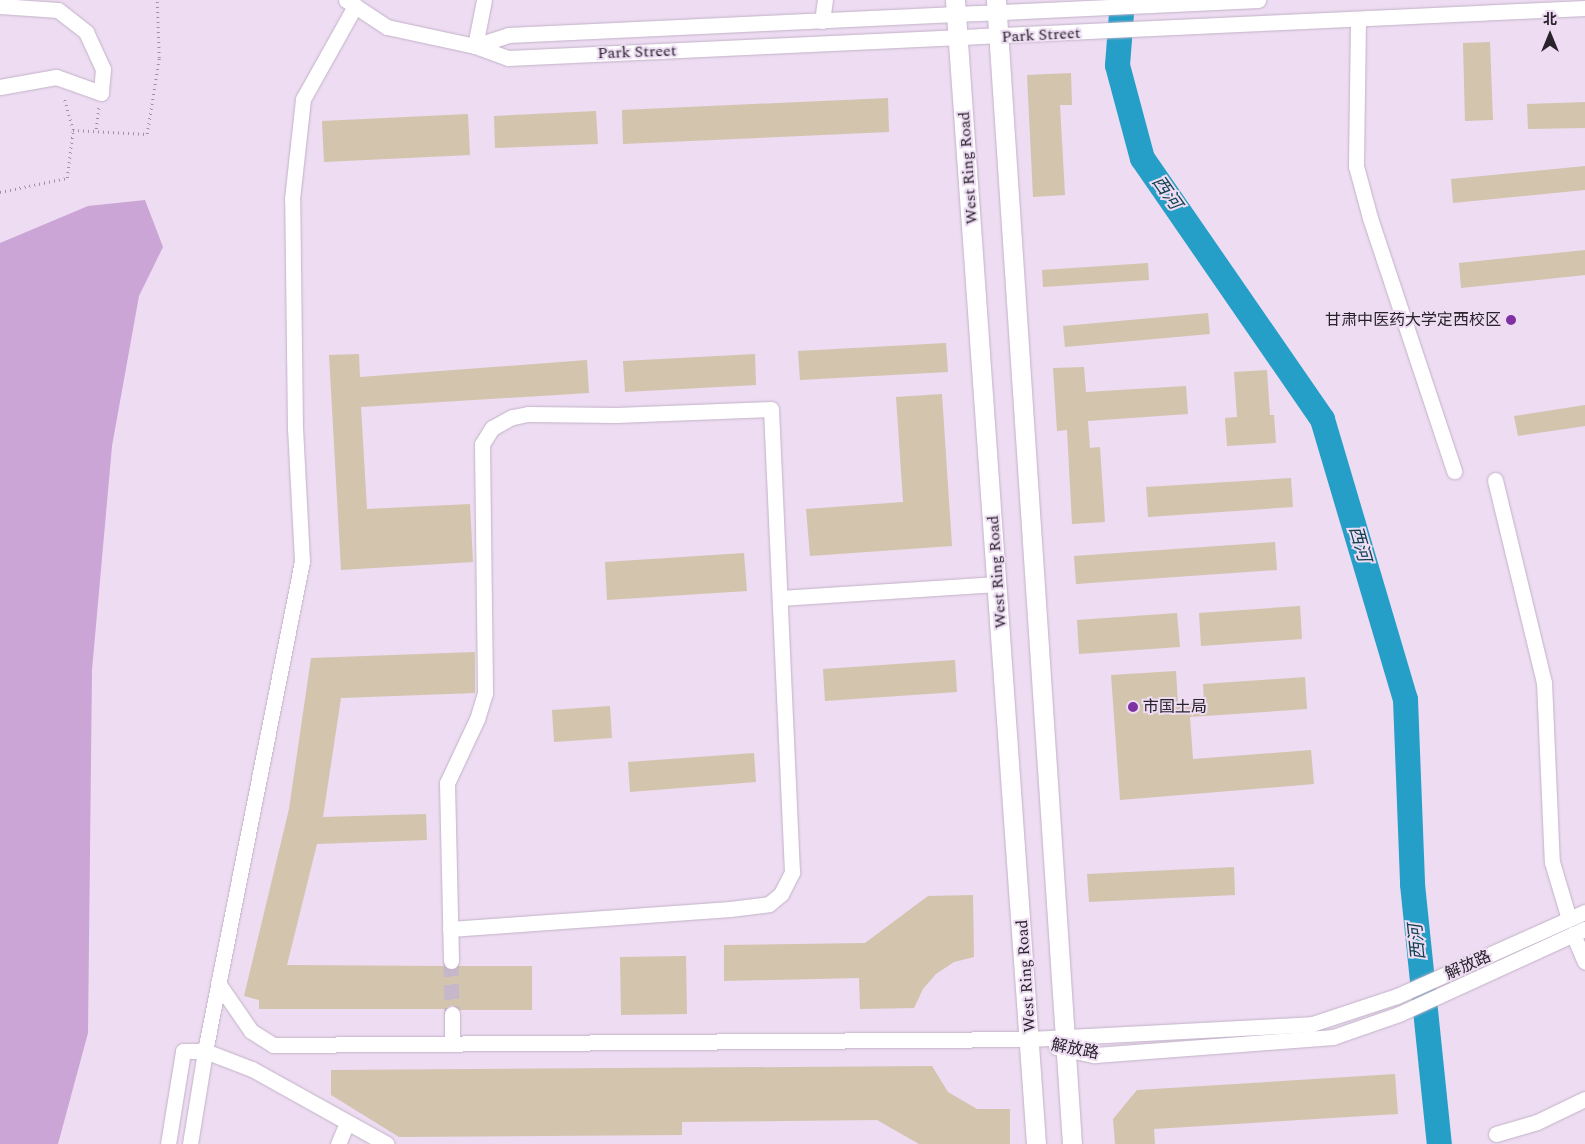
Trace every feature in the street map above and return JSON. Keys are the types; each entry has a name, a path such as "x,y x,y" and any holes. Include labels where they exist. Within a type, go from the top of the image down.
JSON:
{"main road":[{"path":"997,7 1072,1144"},
{"name":"West Ring Road","path":"956,8 1036,1144"}],"street":[{"path":"190,1144 204,1051 302,561 294,429 292,199 303,99 350,3 387,27 475,46 484,0"},
{"path":"822,21 825,0"},
{"name":"Park Street","path":"475,46 508,35 822,21 956,8 1080,9 1258,0"},
{"path":"0,6 58,10 86,32 103,69 100,93 56,77 0,87"},
{"name":"Park Street","path":"475,46 508,58 998,38 1585,8"},
{"path":"1358,20 1356,166 1370,218 1454,471"},
{"path":"450,929 730,909 769,904 782,894 792,872 771,409 616,415 528,414 512,417 492,428 482,444 485,693 477,719 447,782 450,929 451,960"},
{"path":"1495,480 1544,682 1552,862 1569,919"},
{"path":"780,598 998,584"},
{"name":"解放路","path":"218,983 251,1030 273,1045 1030,1039 1065,1042 1312,1024 1397,996 1585,912"},
{"path":"1579,932 1585,962"},
{"name":"解放路","path":"1065,1042 1095,1056 1333,1037 1399,1014 1579,932"},
{"path":"452,1014 452,1043"},
{"path":"168,1144 183,1051 204,1051 252,1069 386,1144"},
{"path":"1496,1134 1537,1122 1585,1099"},
{"path":"338,1144 347,1123"}],"path":[{"path":"73,130 96,129 147,134 159,58 157,0"},
{"path":"96,129 100,93"},
{"path":"0,192 67,178 73,130 64,98"}],"shaded area":[{"path":"145,200 163,247 139,296 112,446 92,670 88,1033 58,1144 0,1144 0,243 88,206"}],"building":[{"path":"1490,42 1493,120 1465,121 1463,43"},
{"path":"1071,73 1072,105 1060,105 1065,195 1033,197 1027,75"},
{"path":"888,98 889,132 623,144 622,110"},
{"path":"1585,102 1585,128 1528,129 1527,104"},
{"path":"596,111 598,144 495,148 494,116"},
{"path":"468,114 470,155 324,162 322,121"},
{"path":"1585,166 1585,190 1453,203 1451,179"},
{"path":"1585,250 1585,275 1461,288 1459,263"},
{"path":"1148,263 1149,280 1043,287 1042,270"},
{"path":"1208,313 1210,334 1065,347 1063,326"},
{"path":"946,343 948,372 800,380 798,351"},
{"path":"359,354 360,377 587,360 589,393 361,407 367,509 470,504 473,562 341,570 329,355"},
{"path":"755,354 756,385 625,392 623,361"},
{"path":"1084,367 1086,392 1186,386 1188,414 1088,421 1090,448 1100,447 1105,522 1072,524 1067,430 1057,431 1053,368"},
{"path":"1267,370 1270,415 1274,415 1276,443 1227,446 1225,418 1237,417 1234,372"},
{"path":"942,394 952,546 810,556 806,509 903,502 896,397"},
{"path":"1585,405 1585,426 1518,436 1514,416"},
{"path":"1291,478 1293,507 1148,517 1146,487"},
{"path":"1275,542 1277,570 1076,584 1074,556"},
{"path":"744,553 747,591 607,600 605,562"},
{"path":"1300,606 1302,639 1201,646 1199,613"},
{"path":"1177,613 1180,647 1079,654 1077,620"},
{"path":"475,652 475,693 341,698 323,817 426,814 427,840 317,844 287,965 443,966 451,970 459,966 532,966 532,1010 460,1010 452,1005 444,1009 259,1009 259,1000 244,996 289,809 311,658"},
{"path":"955,660 957,692 825,701 823,669"},
{"path":"1176,671 1178,704 1204,702 1203,684 1305,677 1307,709 1190,717 1193,759 1311,750 1314,784 1120,800 1111,675"},
{"path":"610,706 612,738 554,742 552,710"},
{"path":"754,753 756,782 630,792 628,762"},
{"path":"1234,867 1235,895 1089,902 1087,874"},
{"path":"973,895 974,957 954,962 936,974 923,989 914,1008 860,1009 859,978 724,981 724,945 865,943 928,896"},
{"path":"686,956 687,1014 621,1015 620,957"},
{"path":"932,1066 948,1092 977,1109 1010,1109 1010,1144 919,1144 877,1120 682,1122 682,1135 399,1137 331,1095 331,1070"},
{"path":"1395,1074 1398,1114 1154,1129 1155,1144 1115,1144 1113,1119 1137,1090"}],"waterway":[{"name":"西河","path":"1122,0 1117,65 1142,158 1322,419 1405,699 1412,884 1439,1144"}],"tunnel":[{"path":"451,961 452,1014"}],"place":[{"name":"甘肃中医药大学定西校区","path":"1511,320"},
{"name":"市国土局","path":"1133,707"}]}
